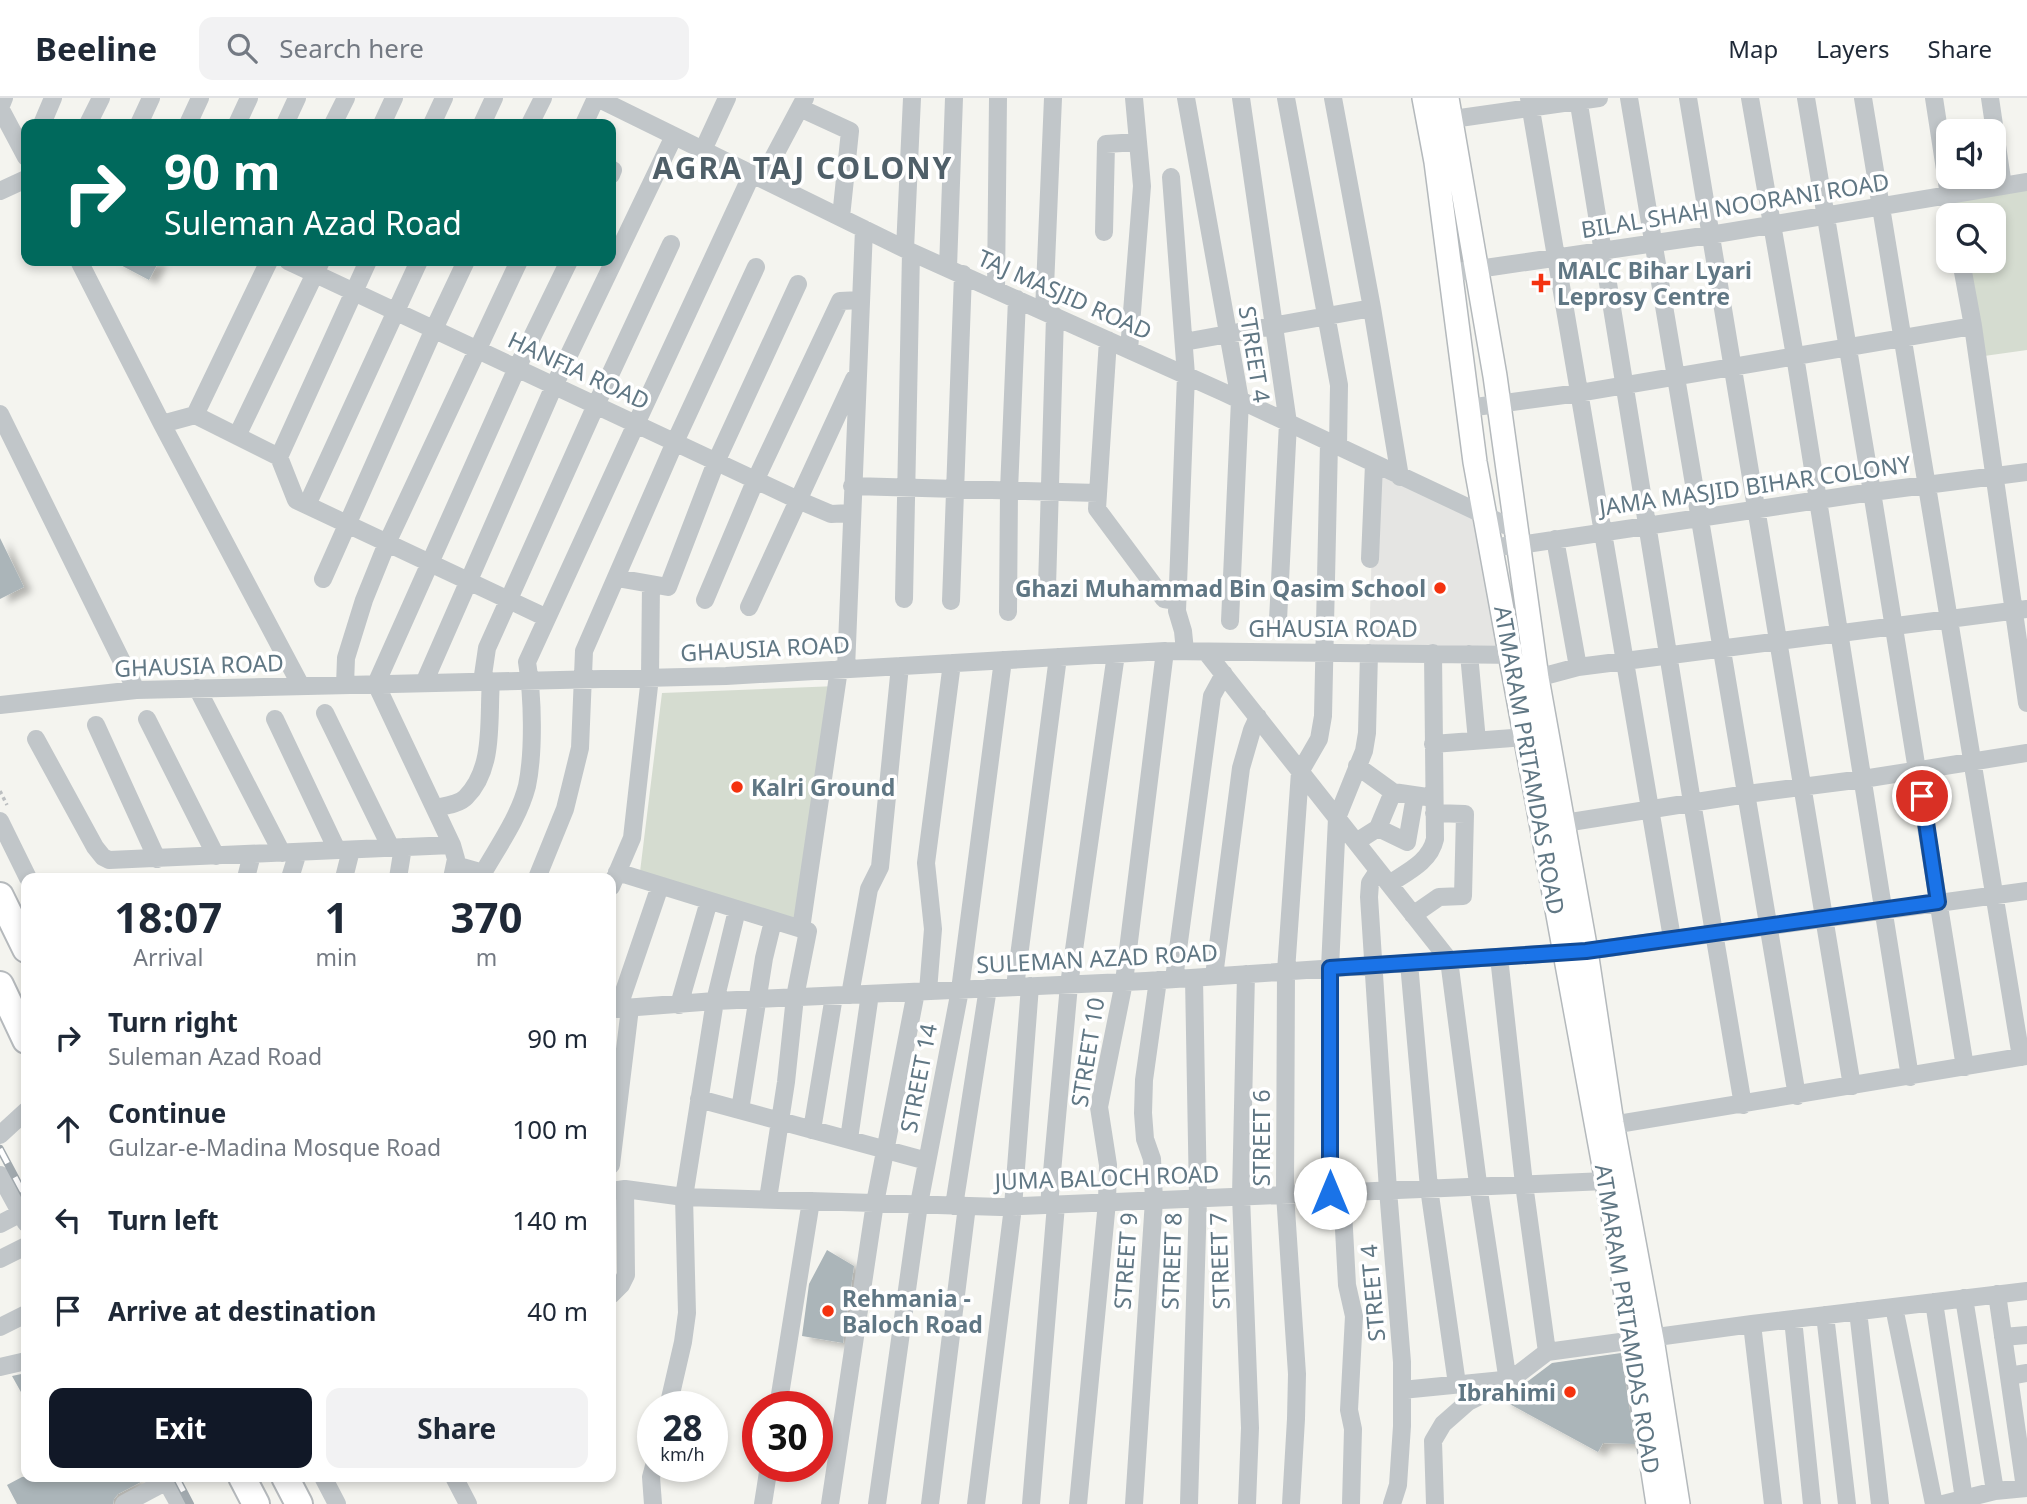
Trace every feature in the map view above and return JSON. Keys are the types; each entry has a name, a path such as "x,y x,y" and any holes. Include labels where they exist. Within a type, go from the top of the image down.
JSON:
{"highway":[{"path":"0,895 21,939"},
{"path":"0,985 21,1029"},
{"path":"245,1482 256,1504"},
{"path":"288,1482 299,1504"}],"main road":[{"name":"ATMARAM PRITAMDAS ROAD","path":"1424,98 1436,162 1485,516 1491,547 1527,663 1526,737 1552,825"},
{"name":"ATMARAM PRITAMDAS ROAD","path":"1450,109 1499,404 1518,537 1527,663 1552,825 1642,1338 1658,1504"},
{"name":"ATMARAM PRITAMDAS ROAD","path":"1604,1127 1606,1181 1678,1504"}],"street":[{"path":"4,98 0,108 19,134"},
{"path":"44,119 54,98"},
{"path":"90,119 101,98"},
{"path":"141,119 151,98"},
{"path":"190,119 200,98"},
{"path":"239,119 249,98"},
{"path":"287,119 297,98"},
{"path":"336,119 346,98"},
{"path":"384,119 394,98"},
{"path":"434,119 444,98"},
{"path":"484,119 494,98"},
{"path":"532,119 543,98"},
{"path":"586,119 596,98"},
{"name":"TAJ MASJID ROAD","path":"596,98 908,250 1186,375 1485,516 1518,537"},
{"path":"703,150 727,98"},
{"path":"904,599 912,98"},
{"path":"951,601 955,489 954,98"},
{"path":"996,290 998,98"},
{"path":"1046,587 1050,491 1054,98"},
{"path":"1129,350 1142,186 1134,98"},
{"name":"STREET 4","path":"1186,98 1240,400 1230,621"},
{"path":"1241,98 1288,423 1278,620"},
{"path":"1286,98 1339,385 1323,653 1323,716 1319,739 1300,772"},
{"path":"1333,98 1400,477"},
{"path":"1429,123 1450,109 1599,98"},
{"path":"1629,98 1797,1096"},
{"path":"1688,98 1852,1086"},
{"path":"1750,98 1795,356 1910,1077"},
{"path":"1806,98 1965,1067"},
{"path":"1604,1127 2024,1057 1993,896 1863,98"},
{"path":"1934,98 1950,203"},
{"path":"1990,98 1993,119"},
{"path":"1578,99 1743,1105"},
{"path":"567,266 517,368 376,684 452,845 456,859 454,872 483,873 514,818 527,786 531,744 531,681 527,662 636,424 757,177 802,103 850,131 841,217"},
{"path":"1530,103 1672,938"},
{"path":"616,257 674,136"},
{"path":"1104,232 1106,145 1138,142"},
{"path":"1171,177 1186,375 1177,601 1185,651"},
{"path":"0,191 21,181"},
{"name":"BILAL SHAH NOORANI ROAD","path":"2006,186 2027,182"},
{"name":"BILAL SHAH NOORANI ROAD","path":"1451,274 1710,235 1985,189"},
{"path":"801,929 843,669 864,229"},
{"path":"435,808 465,800 481,775 488,747 487,648 671,244"},
{"path":"82,266 301,686"},
{"path":"195,415 267,266"},
{"path":"279,457 366,266"},
{"path":"307,505 417,266"},
{"path":"323,579 464,266"},
{"path":"345,685 346,658 364,600 387,544 517,266"},
{"path":"424,683 554,386 612,266"},
{"path":"237,436 318,267"},
{"name":"HANFIA ROAD","path":"318,267 354,291 716,462 831,514 851,513"},
{"path":"539,873 565,809 580,748 584,651 675,442 756,267"},
{"path":"1963,273 1995,477 2021,609 2027,703"},
{"path":"617,578 668,587 716,462 798,284"},
{"path":"1008,612 1009,490 1017,299"},
{"path":"705,600 756,479 840,301 861,300"},
{"path":"1184,342 1372,308"},
{"path":"1468,408 1578,393 1973,326"},
{"path":"1108,340 1097,509 1164,599 1177,601"},
{"path":"749,607 858,370"},
{"path":"0,414 136,690"},
{"path":"162,424 195,415 279,457 296,500 547,618"},
{"path":"1370,559 1374,464"},
{"name":"JAMA MASJID BIHAR COLONY","path":"1491,547 1518,537 1555,539 2027,472"},
{"path":"852,486 1098,493"},
{"path":"1555,539 1578,667"},
{"path":"616,875 632,838 650,677 651,584"},
{"name":"GHAUSIA ROAD","path":"0,705 136,690 726,676 1165,651 1469,654 1578,667 2021,609"},
{"name":"STREET 10","path":"1078,1504 1107,1202 1108,1165 1099,1107 1124,982 1165,651"},
{"path":"1206,652 1449,960 1479,1186 1510,1380"},
{"path":"1351,1504 1353,1429 1349,1410 1354,1316 1347,1284 1336,1192 1330,968 1337,818 1364,751 1369,653"},
{"path":"1383,877 1418,866 1433,849 1433,653"},
{"path":"1031,1504 1069,985 1116,654"},
{"path":"1469,654 1478,741"},
{"path":"976,1504 1013,1207 1022,987 1058,657"},
{"name":"STREET 14","path":"877,1504 919,1205 960,990 1003,660"},
{"path":"830,1504 876,1203 933,929 926,863 952,663"},
{"path":"812,1130 869,889 880,867 900,666"},
{"name":"STREET 9","path":"1133,1504 1154,1200 1152,1159 1145,1139 1144,1080 1166,980 1212,696 1224,674"},
{"path":"197,688 290,853 290,873"},
{"path":"326,712 397,847 398,873"},
{"path":"1214,976 1241,768 1258,718"},
{"path":"147,719 216,856"},
{"path":"275,719 344,850 344,873"},
{"path":"96,725 157,859"},
{"path":"1433,744 1526,737"},
{"path":"36,739 95,847 103,858 114,861 452,845"},
{"path":"1552,825 2027,753"},
{"path":"1357,766 1392,792 1415,796 1465,814 1463,896 1439,897 1413,915"},
{"name":"STREET 6","path":"1291,1504 1297,1374 1285,1194 1286,971 1300,772"},
{"path":"1356,842 1378,828 1392,792"},
{"path":"1378,828 1407,842 1415,796"},
{"path":"5,817 26,873"},
{"path":"247,873 252,854"},
{"name":"STREET 4","path":"1383,877 1370,883 1369,897 1402,1362 1398,1485 1392,1504"},
{"path":"616,880 660,886 808,931 796,997 768,1199"},
{"path":"616,1078 620,1009 660,886"},
{"name":"SULEMAN AZAD ROAD","path":"620,1009 715,1001 1166,980 1576,951 2027,891"},
{"path":"679,1005 709,901"},
{"path":"672,1391 687,1313 684,1197 715,1001 737,910"},
{"path":"740,1110 764,958 773,921"},
{"path":"1499,957 1524,1184 1547,1352"},
{"path":"1409,963 1429,1188 1457,1384"},
{"name":"STREET 7","path":"1246,974 1241,1196 1250,1428 1247,1504"},
{"name":"STREET 8","path":"1189,1504 1198,1198 1194,978"},
{"path":"930,1504 960,1206 988,988"},
{"path":"849,1139 870,994"},
{"path":"699,1099 927,1161"},
{"path":"0,1135 21,1116"},
{"path":"0,1175 21,1214"},
{"name":"JUMA BALOCH ROAD","path":"618,1190 684,1197 1013,1207 1606,1181"},
{"path":"616,1290 626,1275 618,1190"},
{"path":"781,1391 811,1201"},
{"path":"0,1224 21,1219"},
{"path":"0,1259 21,1248"},
{"path":"1435,1504 1433,1441 1443,1424 1468,1402 1510,1380 1547,1352 2027,1291"},
{"path":"1943,1504 2026,1488 2018,1374 2003,1337 1997,1294"},
{"path":"1964,1298 1995,1492"},
{"path":"1934,1302 1964,1499"},
{"path":"1894,1307 1934,1504"},
{"path":"1858,1311 1880,1504"},
{"path":"1825,1315 1847,1504"},
{"path":"0,1327 21,1316"},
{"path":"1793,1319 1812,1504"},
{"path":"1752,1324 1773,1504"},
{"path":"2003,1337 2027,1335"},
{"path":"0,1367 21,1362"},
{"path":"1402,1390 1510,1380"},
{"path":"124,1504 161,1482"},
{"path":"168,1482 179,1504"},
{"path":"326,1482 337,1504"},
{"path":"457,1482 468,1504"},
{"path":"652,1482 653,1504"},
{"path":"763,1504 766,1482"}],"path":[{"path":"0,791 5,817"}],"shaded area":[{"path":"2027,182 2027,350 1977,357 1962,273 2006,273 2006,203 1950,203 1949,195 1985,189 2006,189 2006,186"},
{"name":"Ghazi Muhammad Bin Qasim School","path":"1374,464 1497,522 1520,654 1369,653"},
{"name":"Kalri Ground","path":"837,686 802,930 639,880 662,693"}],"building":[{"path":"122,266 156,266 149,280"},
{"path":"0,538 24,587 0,599"},
{"name":"Rehmania - Baloch Road","path":"827,1250 854,1266 843,1343 802,1336 809,1284"},
{"name":"Ibrahimi","path":"1621,1353 1635,1444 1603,1443 1598,1452 1504,1401 1505,1396 1552,1363"},
{"path":"21,1374 21,1392 12,1376"},
{"path":"21,1478 21,1482 141,1482 118,1494 113,1504 17,1504 7,1485"}],"railway":[{"path":"0,1149 21,1189"},
{"path":"179,1482 190,1504"}],"place":[{"name":"MALC Bihar Lyari Leprosy Centre","path":"1541,283"},
{"name":"Ghazi Muhammad Bin Qasim School","path":"1440,588"},
{"name":"Kalri Ground","path":"737,787"},
{"name":"Rehmania - Baloch Road","path":"828,1311"},
{"name":"Ibrahimi","path":"1570,1392"}],"district":[{"name":"AGRA TAJ COLONY","path":"803,167"}],"route":[{"path":"1330,1193 1330,968 1586,951 1938,902 1922,796"}]}
